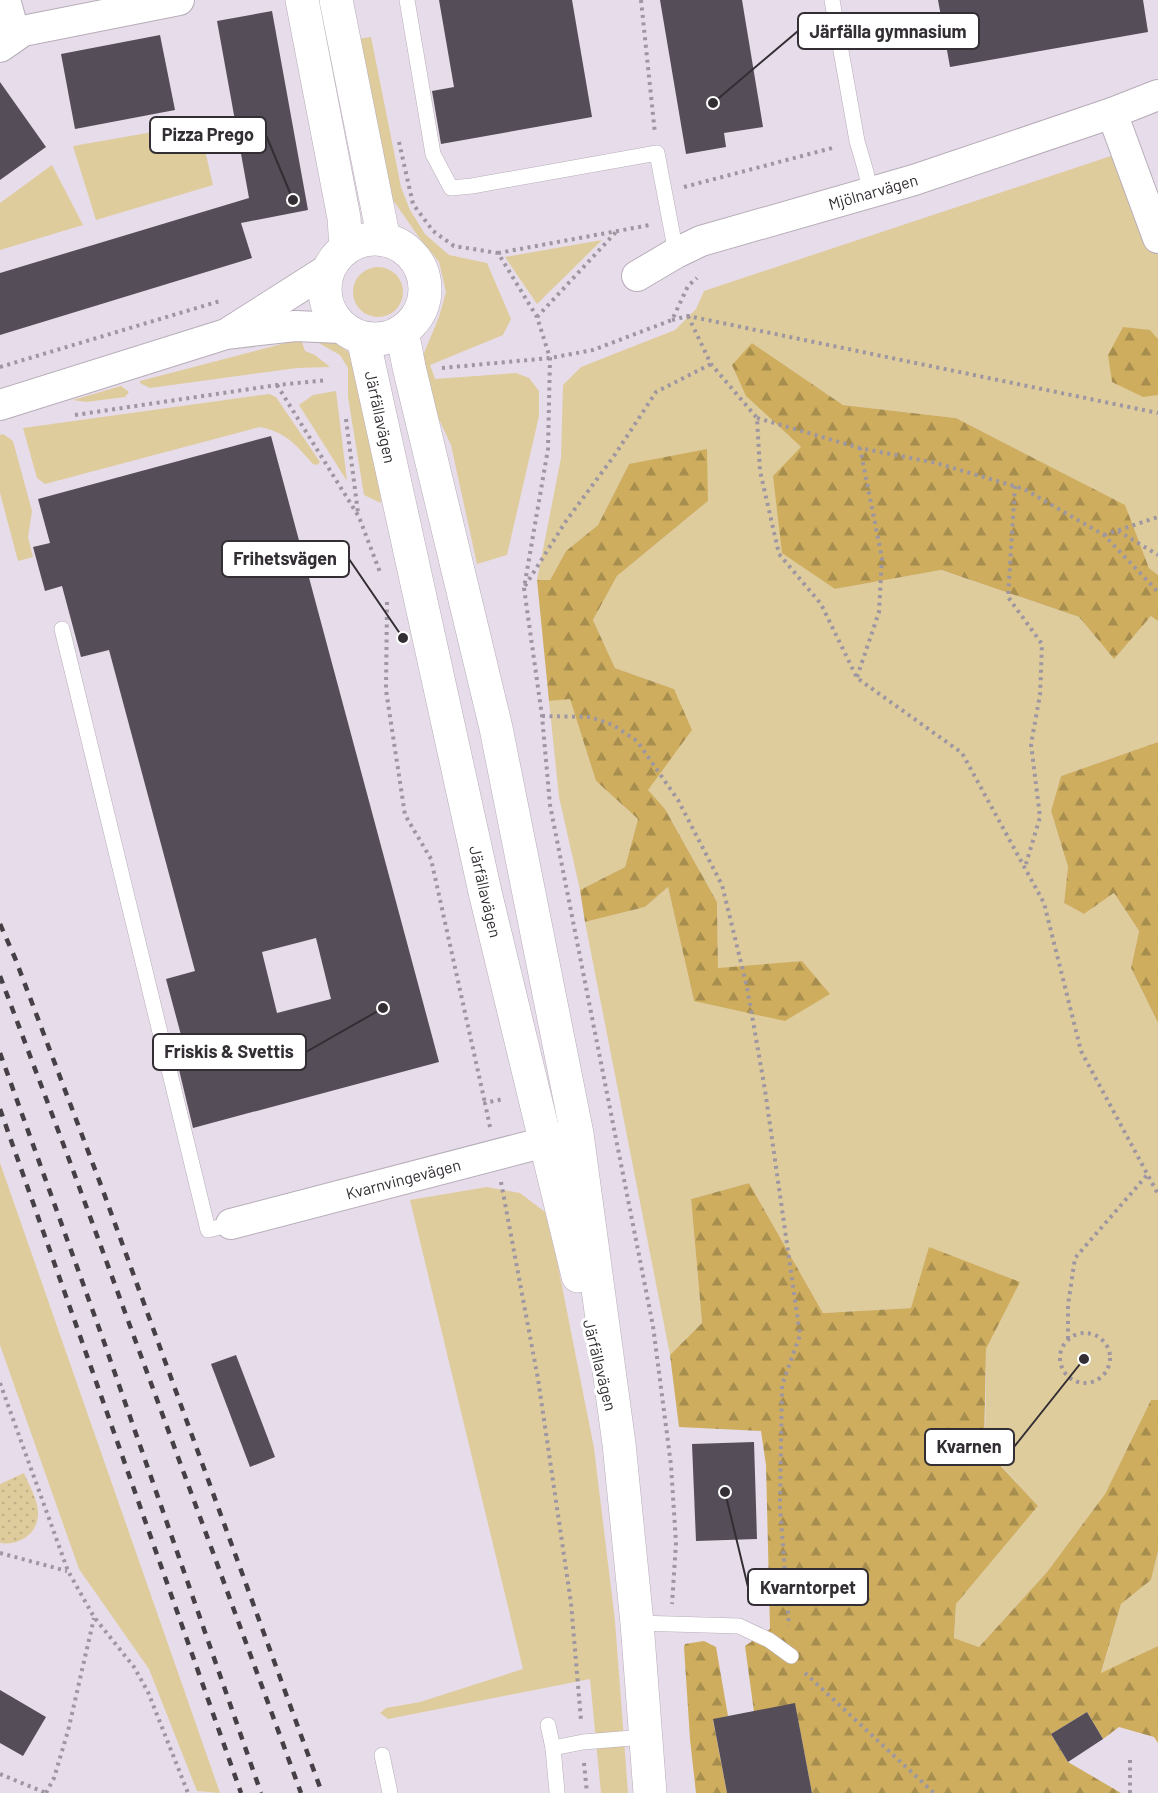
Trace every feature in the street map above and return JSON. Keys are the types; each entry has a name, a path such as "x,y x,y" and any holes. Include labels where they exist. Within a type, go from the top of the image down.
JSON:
{"street":[{"path":"5,0 8,41 23,31 179,0"},
{"path":"302,0 344,218 338,258 325,284 325,298 331,314 353,333"},
{"path":"336,0 384,240"},
{"name":"Mjölnarvägen","path":"637,276 701,241 914,180 1158,95"},
{"path":"1112,112 1158,238"},
{"path":"0,405 226,334 295,326 384,339 402,331 415,319 420,311 424,294 423,278 417,262 396,244 384,240 365,240 226,334"},
{"name":"Järfällavägen","path":"402,331 495,728 577,1134 619,1444 637,1623 650,1793"},
{"name":"Järfällavägen","path":"353,333 533,1093 619,1444"},
{"name":"Kvarnvingevägen","path":"231,1224 577,1134"}],"lane":[{"path":"407,0 433,154 451,188 657,153 676,253"},
{"path":"832,0 870,194"},
{"path":"62,629 208,1230 231,1224"},
{"path":"637,1623 739,1626 769,1640 791,1656"},
{"path":"548,1725 553,1748 557,1792"},
{"path":"553,1748 583,1742 645,1737"},
{"path":"382,1755 390,1793"}],"path":[{"path":"641,0 657,153"},
{"path":"665,192 858,141"},
{"path":"537,317 616,232"},
{"path":"672,320 688,286 705,271"},
{"path":"0,367 228,298"},
{"path":"688,316 711,364 757,418 860,448 936,463 1024,489 1104,535 1158,592"},
{"path":"433,369 550,358 594,350 688,316 1158,413"},
{"path":"550,358 548,449 524,588 542,716 549,805 653,1326 669,1454 675,1543 671,1624"},
{"path":"524,588 566,521 614,456 656,392 711,364"},
{"path":"70,416 277,384 327,380"},
{"path":"277,384 359,517 384,581"},
{"path":"345,411 359,517"},
{"path":"757,418 760,471 779,554 821,604 856,678 962,753 1044,903 1081,1051 1158,1194"},
{"path":"856,678 879,612 882,558 860,448"},
{"path":"1015,486 1008,597 1042,644 1040,695 1031,744 1040,817 1026,864"},
{"path":"1104,535 1158,517"},
{"path":"1118,530 1158,555"},
{"path":"388,592 386,690 405,815 431,859 496,1155 538,1379 571,1603 587,1793"},
{"path":"542,716 590,717 614,725 637,741 678,800 722,885 747,987 765,1090 800,1335 782,1385 780,1506 791,1656 808,1678 934,1793"},
{"path":"567,1086 603,1076"},
{"path":"485,1103 533,1093"},
{"path":"1068,1339 1075,1334 1087,1332 1103,1340 1108,1347 1109,1366 1097,1380 1089,1383 1075,1381 1061,1367 1059,1359 1060,1350 1068,1339 1068,1305 1075,1258 1148,1174"},
{"path":"0,1383 68,1571 94,1617 134,1667 148,1692 188,1793"},
{"path":"0,1553 68,1571"},
{"path":"0,1774 46,1793 54,1778 68,1731 94,1617"},
{"path":"1130,1760 1130,1793"}],"shaded area":[{"path":"371,37 401,187 410,210 425,234 449,255 487,263 511,319 503,335 430,365 435,379 516,373 529,378 539,391 539,416 507,555 477,564 451,445 423,385 419,365 439,317 446,292 439,262 393,200 356,39"},
{"path":"199,124 213,185 96,220 73,146"},
{"path":"1117,154 1123,159 1158,255 1158,575 1149,568 1124,505 956,418 843,405 752,343 746,396 801,447 835,589 940,570 1079,617 1113,658 1152,615 1158,621 1158,742 1061,776 1051,811 1068,867 1064,903 1084,914 1114,893 1139,931 1131,968 1158,1023 1158,1400 1151,1400 1105,1494 1047,1572 979,1647 954,1638 956,1604 1038,1506 985,1448 986,1349 1019,1282 911,1308 823,1313 749,1183 691,1199 702,1323 670,1355 585,922 645,907 668,887 694,1001 802,961 718,969 717,902 665,809 647,790 674,689 615,668 593,620 617,576 708,501 629,464 598,525 566,551 550,580 537,580 561,458 563,385 581,367 675,330 696,309 704,291"},
{"path":"52,165 83,225 0,250 0,203"},
{"path":"602,240 537,304 505,257"},
{"path":"378,267 396,274 403,292 396,310 378,317 360,310 353,292 360,274"},
{"path":"328,338 350,353 374,412 381,503 364,495 348,397 348,368 340,355 315,341"},
{"path":"301,339 305,351 315,355 330,367 297,368 150,388 140,383 140,381"},
{"path":"121,386 129,392 125,397 86,402 73,400"},
{"path":"336,391 347,481 299,405 313,395"},
{"path":"269,394 276,397 320,462 317,465 313,464 296,445 284,436 260,427 45,484 37,478 23,428"},
{"path":"3,434 13,441 32,511 28,537 33,557 18,561 0,493 0,435"},
{"path":"570,698 596,781 638,819 625,867 580,890 559,797 549,701"},
{"path":"0,1163 220,1793 197,1791 149,1669 79,1569 0,1345"},
{"path":"487,1187 520,1193 545,1212 557,1261 594,1448 615,1621 628,1793 601,1793 590,1679 388,1719 380,1713 386,1708 420,1702 523,1669 410,1200"},
{"path":"24,1473 37,1504 37,1522 30,1533 20,1541 0,1543 0,1484"},
{"path":"1158,1551 1158,1646 1101,1674 1121,1604 1151,1580"}],"green space":[{"path":"1123,327 1150,330 1158,339 1158,395 1143,397 1112,382 1108,355"},
{"path":"752,343 843,405 956,418 1125,505 1149,568 1158,575 1158,621 1151,616 1114,659 1079,617 941,570 835,589 782,553 773,476 801,447 746,396 732,365"},
{"path":"707,449 708,501 617,576 593,620 615,668 674,689 692,730 648,790 665,809 717,902 718,968 802,961 830,994 785,1021 694,1001 668,887 645,907 585,922 580,890 625,867 638,819 596,781 570,699 549,701 537,580 550,580 566,551 598,525 629,464"},
{"path":"1158,742 1158,1023 1131,968 1139,931 1114,893 1084,914 1064,903 1068,867 1051,811 1061,776"},
{"path":"749,1183 823,1313 911,1308 929,1247 1020,1282 986,1349 984,1448 1038,1506 956,1604 954,1638 979,1647 1047,1572 1105,1494 1151,1400 1158,1400 1158,1551 1151,1580 1121,1604 1101,1673 1158,1646 1158,1743 1154,1737 1119,1727 1103,1739 1087,1712 1051,1734 1068,1762 1121,1793 812,1793 795,1704 754,1712 745,1646 770,1629 766,1465 761,1431 679,1427 670,1355 702,1323 691,1199"},
{"path":"704,1641 716,1647 728,1716 713,1720 727,1793 696,1793 684,1647 685,1644"}],"building":[{"path":"439,0 572,0 592,117 441,144 432,91 454,87"},
{"path":"660,0 742,0 763,127 724,133 726,147 686,154"},
{"path":"938,0 1143,0 1148,32 950,67"},
{"path":"272,11 308,210 241,223 252,258 0,335 0,273 249,198 217,21"},
{"path":"160,35 175,110 75,129 61,54"},
{"path":"0,82 46,147 0,180"},
{"path":"271,436 439,1062 193,1128 175,1053 185,1050 166,979 195,971 109,650 81,657 62,586 45,591 33,547 50,543 38,499","holes":["316,938 331,999 277,1013 262,952"]},
{"path":"236,1355 275,1457 250,1467 211,1364"},
{"path":"754,1442 757,1539 696,1541 692,1444"},
{"path":"0,1690 46,1717 23,1756 0,1743"},
{"path":"795,1703 812,1793 727,1793 713,1719"},
{"path":"1087,1712 1103,1739 1068,1762 1051,1734"}],"railway":[{"path":"0,924 102,1188 322,1793"},
{"path":"0,976 301,1793"},
{"path":"0,1053 104,1342 261,1793"},
{"path":"0,1109 241,1793"}],"place":[{"name":"Järfälla gymnasium","path":"713,103"},
{"name":"Pizza Prego","path":"293,200"},
{"name":"Frihetsvägen","path":"403,638"},
{"name":"Friskis & Svettis","path":"383,1008"},
{"name":"Kvarnen","path":"1084,1359"},
{"name":"Kvarntorpet","path":"725,1492"}]}
